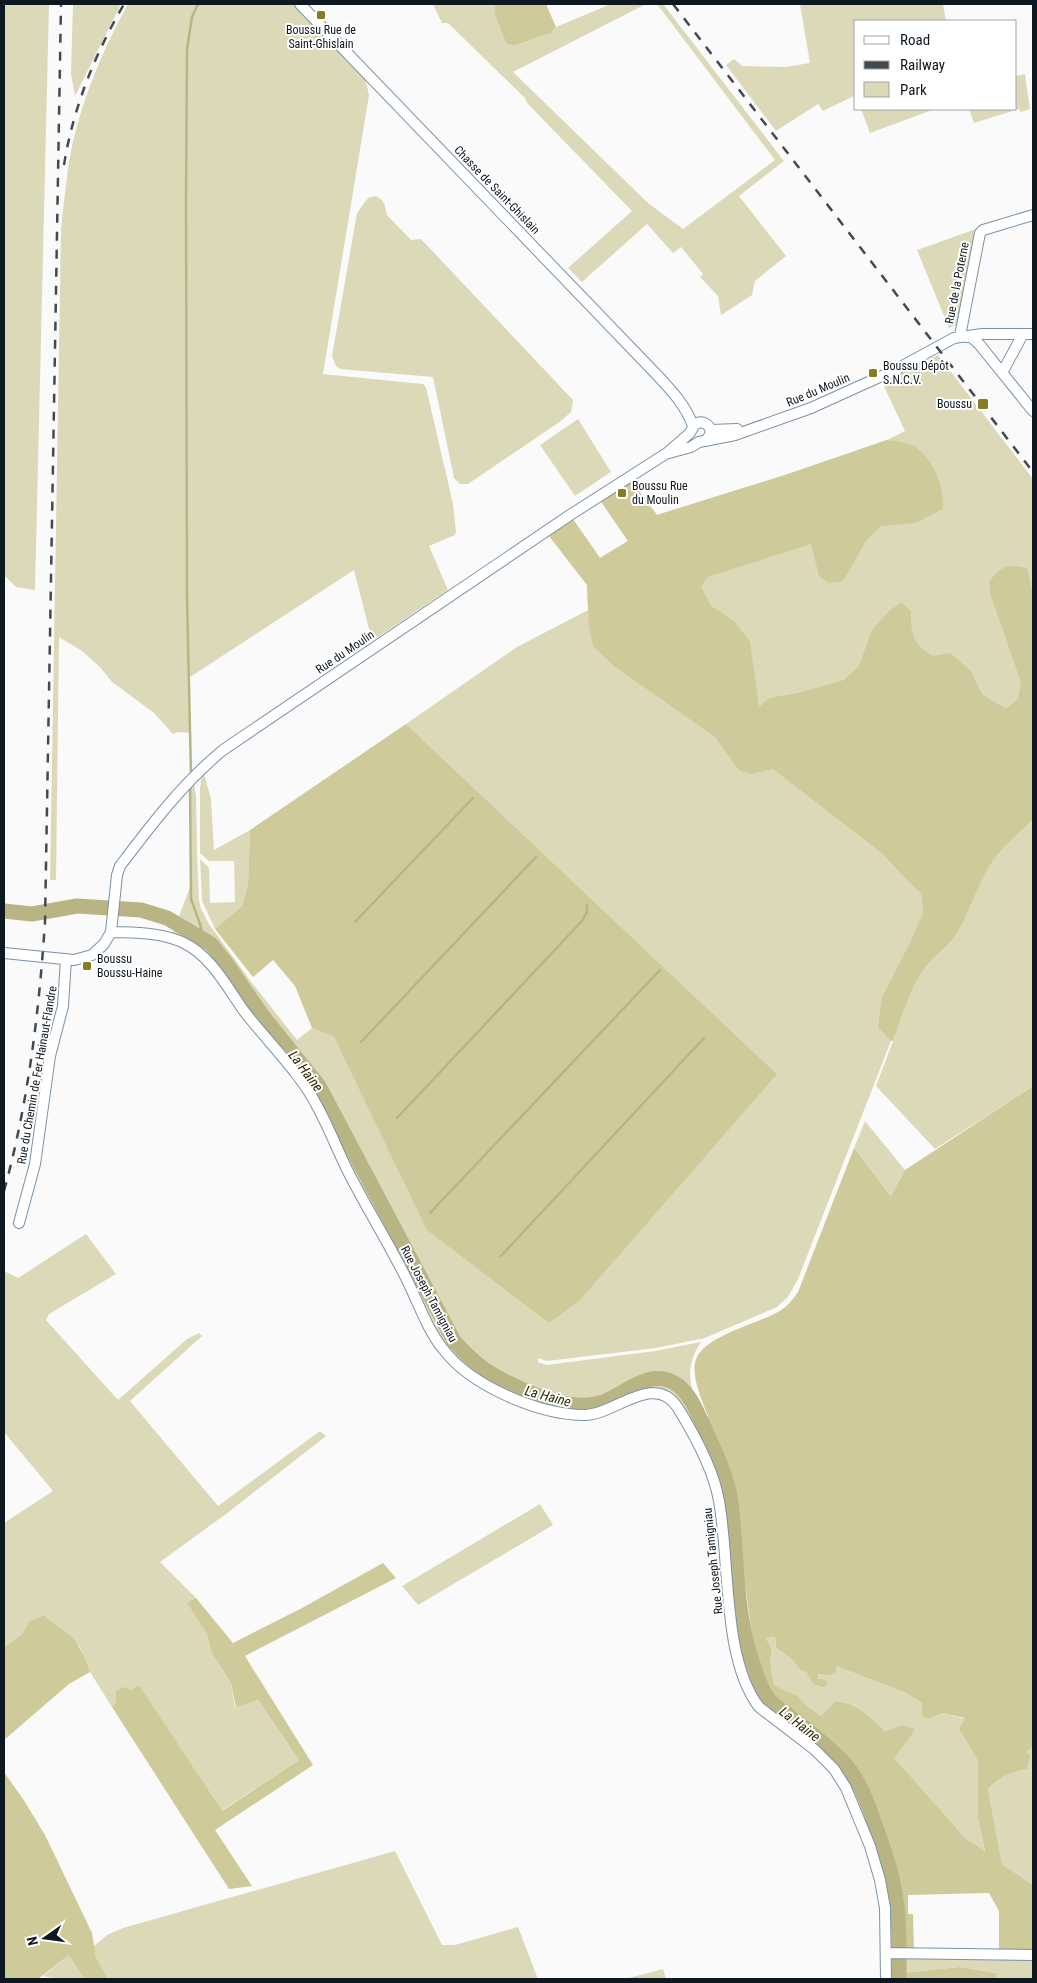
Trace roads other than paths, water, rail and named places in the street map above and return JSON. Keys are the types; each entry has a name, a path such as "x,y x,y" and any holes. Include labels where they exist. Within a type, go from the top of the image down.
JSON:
{"street":[{"name":"Chasse de Saint-Ghislain","path":"300,4 566,278 675,395 695,427"},
{"name":"Rue de la Poterne","path":"960,336 980,233 983,230 1033,215"},
{"name":"Rue du Moulin","path":"667,453 702,442 728,437 811,408 902,366 949,340 960,336 1028,334"},
{"path":"1003,371 1028,334"},
{"path":"960,336 971,337 975,340 1003,371 1033,411"},
{"path":"709,426 711,430 710,436 702,442 693,439 695,427 709,426"},
{"name":"Rue du Moulin","path":"111,932 117,875 120,866 181,789 223,750 570,515 667,453 695,427"},
{"name":"Rue du Moulin","path":"711,430 753,428"},
{"path":"4,953 82,959 92,955 104,944 111,932"},
{"name":"Rue Joseph Tamigniau","path":"111,932 160,935 171,938 196,950 210,964 246,1014 310,1094 351,1177 406,1277 434,1336 443,1350 464,1370 483,1383 509,1396 561,1412 580,1415 598,1413 645,1394 658,1393 666,1396 676,1405 706,1462 718,1495 733,1629 743,1678 759,1707 815,1750 834,1769 846,1788 870,1846 880,1880 885,1908 888,1953 886,1979"},
{"name":"Rue du Chemin de Fer Hainaut-Flandre","path":"19,1222 35,1164 50,1056 63,1006 66,959"},
{"path":"888,1953 1033,1955"}],"waterway":[{"path":"191,774 187,599 187,49 192,17 198,4"},
{"path":"190,784 191,899 203,938"},
{"path":"355,922 473,798"},
{"path":"361,1042 536,857"},
{"path":"397,1118 582,921 587,912 587,905"},
{"name":"La Haine","path":"4,911 32,914 77,906 141,910 167,918 211,944 262,1015 319,1086 454,1341 484,1369 524,1390 571,1404 586,1405 600,1403 638,1384 658,1378 669,1380 687,1394 711,1443 729,1492 737,1579 745,1636 761,1685 770,1701 819,1739 848,1768 864,1796 882,1844 888,1861 896,1899 899,1934 899,1979"},
{"path":"430,1213 660,970"},
{"path":"501,1256 704,1038"}],"railway":[{"path":"4,1191 26,1092 36,1024 45,922 61,4"},
{"path":"64,165 73,123 86,82 113,23 124,4"},
{"path":"673,4 1033,472"}],"place":[{"name":"Boussu Rue de Saint-Ghislain","path":"321,15"},
{"name":"Boussu Dépôt S.N.C.V.","path":"873,373"},
{"name":"Boussu","path":"983,404"},
{"name":"Boussu Rue du Moulin","path":"622,493"},
{"name":"Boussu Boussu-Haine","path":"87,966"}]}
